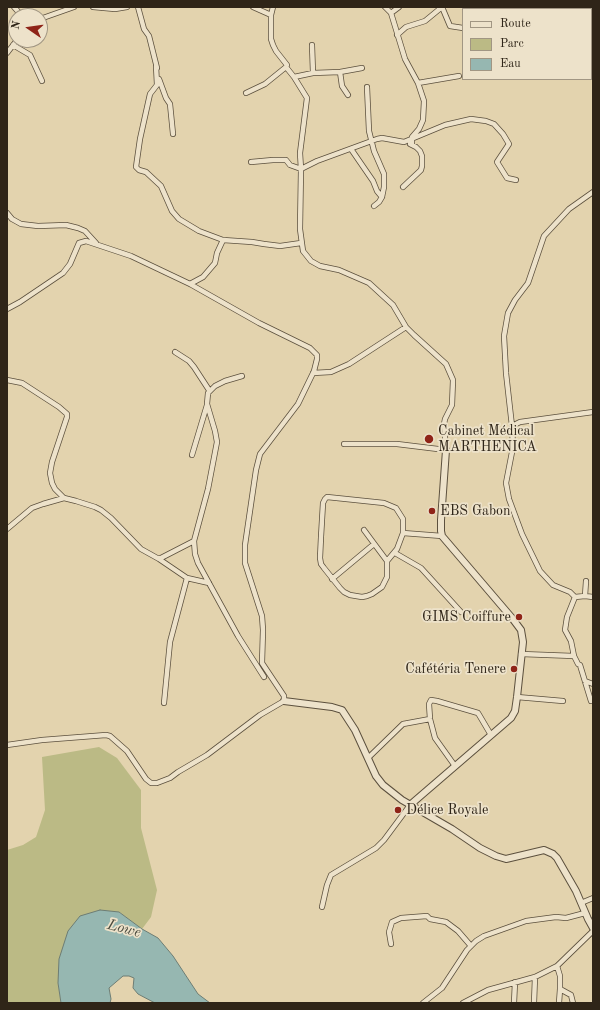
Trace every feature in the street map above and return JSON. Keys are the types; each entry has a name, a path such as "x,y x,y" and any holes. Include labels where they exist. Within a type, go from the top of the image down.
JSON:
{"street":[{"path":"48,16 66,8 74,7"},
{"path":"93,7 115,9 127,7"},
{"path":"138,7 144,29 149,36 160,84 170,104 173,134"},
{"path":"252,7 271,15"},
{"path":"273,7 271,15 271,39 276,51 287,65 286,67 307,98 300,153 300,229 303,251 311,261 320,266 340,270 369,283 393,305 406,327 446,364 453,380 452,405 444,424 446,450 441,520 442,536 518,625 522,636 514,715 410,805 384,840 376,848 331,875 322,907"},
{"path":"385,7 391,13 405,59 418,83 424,101 423,120 412,140 412,145"},
{"path":"391,13 399,7"},
{"path":"397,35 406,27 425,21 442,7 450,26 462,28"},
{"path":"312,44 313,72"},
{"path":"18,48 30,55 42,81"},
{"path":"156,66 157,85 150,94 140,139 136,167 139,170 146,172 162,186 172,211 179,219 199,231 223,240 280,246 301,243"},
{"path":"246,93 265,84 286,67"},
{"path":"294,77 313,72 340,72 362,68"},
{"path":"340,72 342,86 348,95"},
{"path":"418,83 459,76"},
{"path":"367,87 369,131 374,151 384,174 382,197 380,202 374,206"},
{"path":"404,142 464,120 471,119 486,121 494,124 503,134 508,144 496,162 498,167 507,178 516,180"},
{"path":"250,162 286,160 290,165 301,169 317,161 351,150 372,140 382,138 412,145 418,149 421,154 421,170 403,187"},
{"path":"351,150 373,181 377,191 382,197"},
{"path":"575,597 570,592 553,585 540,571 517,521 506,483 512,454 512,426 505,362 504,330 508,313 515,300 528,283 544,236 569,209 593,192"},
{"path":"7,213 12,219 21,224 38,226 66,225 78,228 84,231 98,244"},
{"path":"190,284 203,277 215,263 223,240"},
{"path":"7,309 63,273 70,264 79,243 86,241 131,256 190,284 259,323 310,348 316,355 317,359 313,373 298,404 260,454 255,476 245,545 245,563 262,616 262,663 284,696 284,701"},
{"path":"313,373 331,372 349,364 406,327"},
{"path":"175,352 189,361 209,390 207,404 192,455"},
{"path":"209,390 225,381 242,376"},
{"path":"7,380 22,383 59,407 67,414 50,473 55,489 64,498 91,505 101,510 111,518 141,549 158,558 187,578 209,583"},
{"path":"207,404 216,431 217,442 208,489 194,541 196,559 238,636 264,677"},
{"path":"512,426 520,422 593,412"},
{"path":"344,444 401,445 446,450"},
{"path":"7,529 32,508 64,498"},
{"path":"364,530 387,561 387,577 385,583 377,591 367,596 357,596 344,592 332,579 321,564 320,558 323,503 326,498 384,503 393,505 399,511 403,519 403,533 395,553 387,561"},
{"path":"403,533 442,536"},
{"path":"158,558 194,541"},
{"path":"332,579 374,544"},
{"path":"395,553 421,568 461,612"},
{"path":"164,703 170,642 183,598 187,578"},
{"path":"585,596 586,581"},
{"path":"575,597 593,597"},
{"path":"575,597 567,617 565,630 571,641 574,656 578,665 580,665 591,701"},
{"path":"521,654 574,656"},
{"path":"585,682 593,684"},
{"path":"517,697 563,701"},
{"path":"455,766 435,738 430,719 430,702 432,700 437,700 478,713 491,735"},
{"path":"7,745 56,739 106,735 110,736 127,751 146,779 151,783 156,783 167,780 206,755 260,715 284,701 332,707 342,710 352,724 376,776 382,785 410,805 496,856 511,858 544,850 550,852 557,858 581,903 593,930 556,966 535,977 488,990 463,1003"},
{"path":"368,758 403,724 430,719"},
{"path":"581,903 593,898"},
{"path":"423,1003 442,988 471,946 484,936 511,926 534,920 556,916 566,918 585,913"},
{"path":"391,944 389,932 392,922 401,918 427,916 430,919 446,922 458,931 471,946"},
{"path":"556,966 560,976 559,1003"},
{"path":"534,1003 535,977"},
{"path":"514,1003 515,982"},
{"path":"560,989 571,995 573,1003"}],"green space":[{"path":"99,747 117,758 141,790 141,828 157,890 151,917 142,929 119,912 58,983 61,1003 7,1003 7,850 23,845 36,837 45,810 42,757"}],"water":[{"name":"Lowe","path":"100,910 119,912 142,929 158,938 173,956 198,994 210,1003 155,1003 138,994 133,988 134,978 123,976 109,988 111,999 110,1003 61,1003 58,983 59,959 68,931 80,916"}],"place":[{"name":"Cabinet Médical MARTHENICA","path":"429,439"},
{"name":"EBS Gabon","path":"432,511"},
{"name":"GIMS Coiffure","path":"519,617"},
{"name":"Cafétéria Tenere","path":"514,669"},
{"name":"Délice Royale","path":"398,810"}]}
